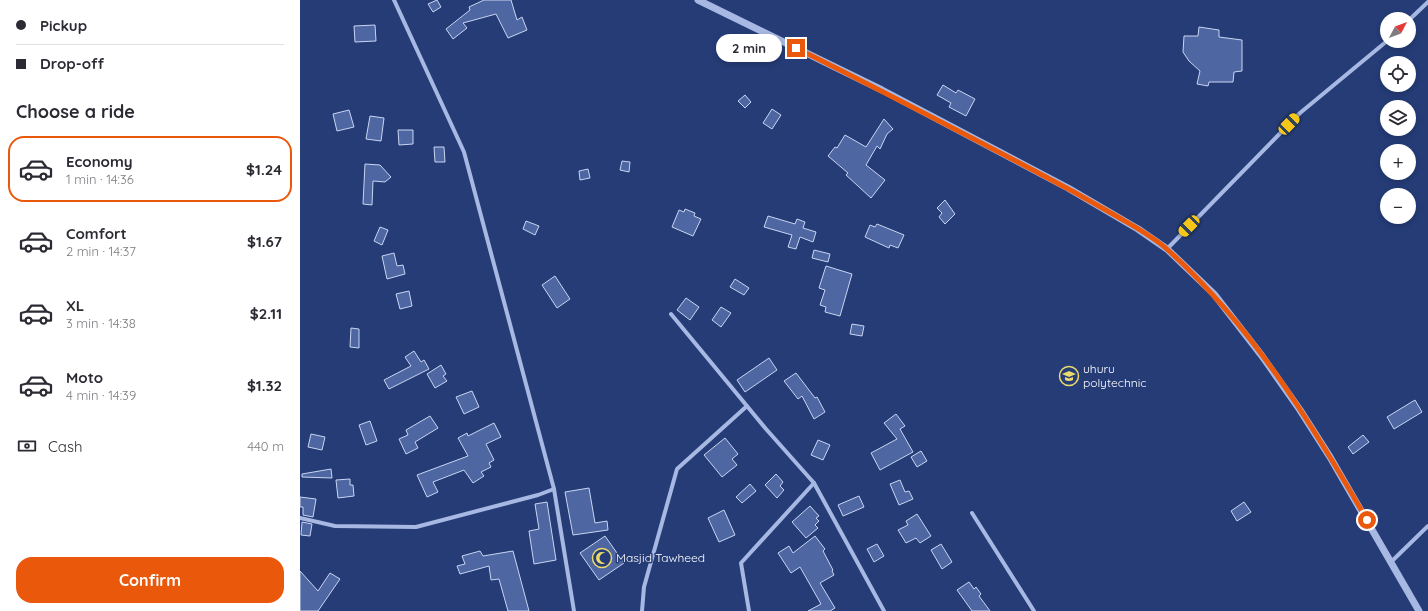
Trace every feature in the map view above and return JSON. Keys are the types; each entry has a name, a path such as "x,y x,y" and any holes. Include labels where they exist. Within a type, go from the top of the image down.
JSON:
{"street":[{"path":"394,0 464,152 554,489 574,611"},
{"path":"698,0 882,90 1068,188 1138,229 1167,249 1214,294 1262,356 1300,410 1330,457 1419,611"},
{"path":"1416,13 1428,2"},
{"path":"1167,249 1300,113 1380,47"},
{"path":"671,314 747,406 814,483 884,611"},
{"path":"642,611 644,587 677,469 747,406"},
{"path":"749,611 741,563 814,483"},
{"path":"300,518 335,526 416,527 538,495 554,489"},
{"path":"972,513 1034,611"},
{"path":"1391,562 1428,526"}],"building":[{"path":"437,0 441,7 433,12 428,4"},
{"path":"484,0 511,0 517,20 522,17 527,30 508,38 496,14 463,23 467,28 453,39 446,29 470,10 469,7"},
{"path":"375,25 376,41 355,42 354,26"},
{"path":"1199,27 1219,30 1219,37 1242,40 1242,71 1234,72 1233,82 1209,82 1208,86 1197,84 1200,71 1189,61 1183,52 1184,36 1198,36"},
{"path":"943,85 956,93 958,90 975,99 966,116 949,107 951,103 937,95"},
{"path":"745,95 751,102 745,108 738,101"},
{"path":"772,109 781,115 772,129 763,123"},
{"path":"349,110 354,127 337,131 333,114"},
{"path":"370,116 384,118 381,141 366,139"},
{"path":"884,119 893,129 887,134 880,149 877,146 866,165 885,180 871,198 846,175 848,173 828,156 835,147 837,148 845,135 866,147"},
{"path":"398,130 413,130 413,144 399,145"},
{"path":"434,147 444,147 445,162 435,162"},
{"path":"622,161 630,162 629,172 620,170"},
{"path":"365,164 380,165 391,177 385,182 373,181 372,205 363,204"},
{"path":"588,169 590,178 580,180 579,171"},
{"path":"945,200 955,214 945,224 939,217 942,213 937,208"},
{"path":"685,209 695,213 694,216 701,219 693,236 672,227 679,210 684,212"},
{"path":"768,216 795,224 797,219 805,222 803,228 816,232 813,242 800,237 796,249 788,247 792,235 764,227"},
{"path":"526,221 539,226 535,235 523,229"},
{"path":"877,224 904,235 898,248 890,245 889,248 865,237 870,225 875,227"},
{"path":"380,227 388,230 382,245 374,241"},
{"path":"814,250 830,254 828,262 812,258"},
{"path":"394,253 397,266 403,265 405,274 387,279 382,256"},
{"path":"826,266 852,274 840,316 825,312 826,307 820,305 825,290 819,288"},
{"path":"555,276 570,299 557,308 542,285"},
{"path":"735,279 749,288 744,295 730,287"},
{"path":"409,291 412,306 400,309 396,294"},
{"path":"686,298 699,307 690,320 677,310"},
{"path":"721,307 731,313 721,327 712,320"},
{"path":"852,324 864,326 862,336 850,334"},
{"path":"351,328 359,329 359,348 350,347"},
{"path":"414,351 421,362 424,360 429,369 389,389 384,380 411,366 405,357"},
{"path":"769,358 777,370 745,392 737,380"},
{"path":"441,365 446,374 443,376 447,381 435,388 427,374"},
{"path":"796,373 815,398 817,397 825,412 814,419 802,396 798,399 784,381"},
{"path":"472,391 479,407 464,414 456,397"},
{"path":"1415,400 1422,412 1394,429 1387,417"},
{"path":"896,414 905,426 900,429 913,452 880,470 871,453 897,439 884,423"},
{"path":"430,416 438,428 415,442 418,448 406,454 399,439 408,435 406,430"},
{"path":"370,421 377,441 366,445 359,425"},
{"path":"494,423 501,437 486,444 494,460 489,463 491,467 481,472 484,476 473,483 464,470 433,482 438,492 427,497 417,475 468,456 458,438 467,433 468,436"},
{"path":"311,434 325,437 322,450 308,447"},
{"path":"1363,435 1369,442 1353,454 1348,447"},
{"path":"725,438 738,454 732,459 737,465 722,477 704,455"},
{"path":"818,440 830,445 823,460 811,455"},
{"path":"921,451 927,461 917,467 911,457"},
{"path":"331,469 332,478 302,477 302,474"},
{"path":"776,474 783,482 780,486 784,490 777,498 765,485"},
{"path":"350,479 350,485 353,485 354,496 338,498 336,480"},
{"path":"900,480 905,492 909,491 913,499 899,505 890,484"},
{"path":"750,484 756,491 742,503 736,497"},
{"path":"589,488 595,523 607,521 608,530 573,535 565,492"},
{"path":"859,496 864,507 843,516 838,505"},
{"path":"300,497 316,499 313,517 303,515 303,507 300,507"},
{"path":"547,502 556,560 534,564 529,531 539,529 535,504"},
{"path":"1244,502 1251,512 1237,521 1231,511"},
{"path":"810,506 819,516 816,518 819,521 815,525 818,528 806,538 792,522"},
{"path":"724,510 735,535 719,542 708,518"},
{"path":"917,514 931,536 920,543 916,538 906,543 898,530 908,525 906,521"},
{"path":"302,522 312,524 310,536 301,535"},
{"name":"Masjid Tawheed","path":"605,536 624,563 599,580 580,553"},
{"path":"815,536 825,549 823,551 834,575 820,583 835,608 830,611 808,611 821,604 800,567 791,573 778,553 789,546 793,553"},
{"path":"877,544 884,556 874,562 867,549"},
{"path":"941,544 952,562 942,569 931,550"},
{"path":"480,551 483,556 513,551 529,611 508,611 499,579 491,580 489,566 460,574 457,566 465,564 462,556"},
{"path":"300,571 318,591 330,573 340,579 318,611 300,611"},
{"path":"969,582 974,589 976,587 981,594 979,596 990,611 972,611 957,590"}],"place":[{"name":"uhuru polytechnic","path":"1069,376"},
{"name":"Masjid Tawheed","path":"602,558"}],"route":[{"path":"796,48 882,90 1068,188 1138,229 1167,249 1214,294 1262,356 1300,410 1367,520"}]}
